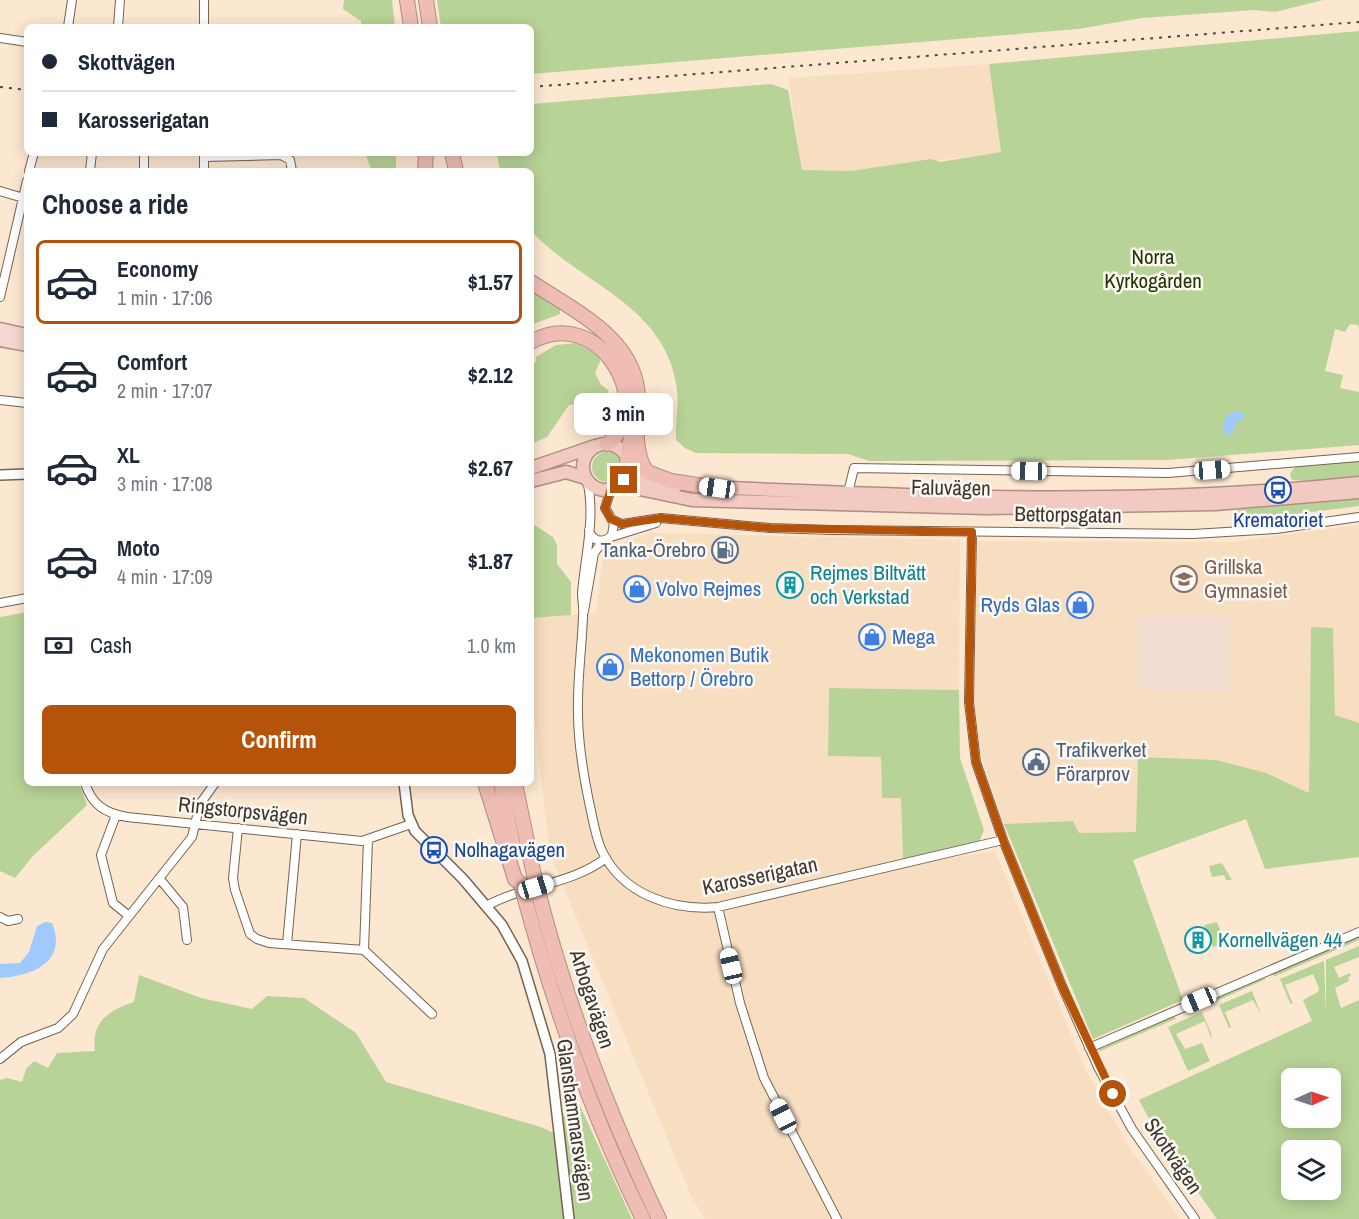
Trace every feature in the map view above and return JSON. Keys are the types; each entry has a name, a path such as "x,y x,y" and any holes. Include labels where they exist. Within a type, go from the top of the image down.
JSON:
{"highway":[{"path":"407,0 411,24"},
{"path":"426,0 430,24"},
{"path":"534,284 594,323 621,349 635,379 639,454 647,472 671,481 717,488"},
{"path":"534,341 552,334 570,334 595,344 612,360 622,379 624,409 619,430 585,457 583,468 587,479"},
{"path":"534,479 566,472 587,479 598,488 613,488 626,477 637,409"},
{"path":"534,467 603,445 618,448 628,462"},
{"name":"Faluvägen","path":"628,462 641,476 658,484 848,493 980,503 1190,495 1359,483"},
{"name":"Faluvägen","path":"613,488 630,488 692,500 980,503 1215,504 1359,492"},
{"path":"486,786 515,879 528,882"},
{"name":"Arbogavägen","path":"502,786 528,882 539,895 562,978 590,1059 627,1152 659,1219"},
{"name":"Arbogavägen","path":"515,786 528,882 525,899 555,1006 584,1087 643,1219"}],"main road":[{"path":"0,329 24,334"},
{"path":"0,340 24,344"}],"street":[{"path":"68,24 72,0"},
{"path":"118,24 120,0"},
{"path":"204,0 204,24"},
{"path":"0,38 24,42"},
{"path":"283,156 290,160 291,168"},
{"path":"0,191 24,198"},
{"path":"0,297 24,202"},
{"path":"0,400 24,403"},
{"path":"848,493 854,468 1168,473 1359,457"},
{"path":"0,475 24,474"},
{"name":"Karosserigatan","path":"587,479 592,504 582,594 584,612 578,691 580,744 595,831 606,858 627,880 653,898 674,906 718,907 1003,840"},
{"path":"589,529 592,537 603,541 611,537 614,529 605,508 613,488"},
{"name":"Bettorpsgatan","path":"611,519 622,524 656,518 781,528 972,532 1235,533 1359,517"},
{"name":"Bettorpsgatan","path":"611,537 669,520"},
{"name":"Skottvägen","path":"972,532 969,722 976,762 1003,840 1089,1048 1132,1129 1195,1219"},
{"name":"Karosserigatan","path":"584,612 589,595 594,553 603,541"},
{"path":"0,603 24,599"},
{"path":"87,786 96,804 116,815 100,855 114,903 129,916"},
{"path":"0,1059 21,1042 54,1030 69,1018 81,1001 107,943 192,837 200,804 213,786"},
{"path":"405,786 411,824"},
{"name":"Ringstorpsvägen","path":"116,815 368,840 411,824"},
{"name":"Glanshammarsvägen","path":"411,824 486,906 514,943 547,1041 566,1178 569,1219"},
{"path":"238,828 233,878 250,934 263,941 364,950 432,1014"},
{"path":"286,944 297,834"},
{"path":"364,950 368,840"},
{"path":"486,906 501,897 586,871 606,858"},
{"path":"159,878 183,908 187,940"},
{"path":"718,907 740,1003 764,1078 837,1219"},
{"path":"0,917 8,921 18,919"},
{"path":"1089,1048 1359,932"}],"shaded area":[{"path":"989,64 1001,153 851,171 802,170 788,78"},
{"path":"1359,525 1359,723 1335,716 1333,628 1311,628 1309,793 1266,773 1138,758 1136,832 1079,833 1073,821 1004,824 977,742 974,701 977,541 1231,542","holes":["1137,616 1230,616 1230,692 1148,691 1137,682"]},
{"path":"650,533 960,540 959,690 829,688 828,756 881,757 882,797 901,798 903,865 995,851 1086,1071 1126,1142 1180,1219 705,1219 691,1196 550,854 534,717 534,618 596,613 604,549"},
{"path":"1137,616 1231,616 1230,692 1147,691 1137,682"}],"green space":[{"path":"344,0 392,0 395,24 361,24 361,21 343,9"},
{"path":"437,0 1323,0 1275,12 1254,10 1142,18 1078,29 534,74 534,24 441,24"},
{"name":"Norra Kyrkogården","path":"1359,31 1359,330 1358,325 1350,324 1345,332 1335,329 1325,371 1343,375 1340,388 1359,392 1359,445 1167,460 869,461 848,454 696,453 685,448 676,440 677,389 670,360 657,336 619,299 552,251 534,234 534,168 500,168 498,156 534,156 534,104 771,84 788,90 802,170 851,171 931,159 940,162 1001,152 989,64"},
{"path":"366,156 396,156 396,168 371,168"},
{"path":"534,290 560,309 560,314 534,324"},
{"path":"576,343 602,357 595,373 601,385 608,390 610,399 569,405 547,437 534,443 534,364 536,357 556,345"},
{"path":"607,452 618,456 622,467 618,478 607,482 596,478 592,467 596,456"},
{"path":"1359,461 1359,476 1320,482 1292,480 1290,474 1295,467"},
{"path":"1359,497 1359,506 1241,521 1236,510"},
{"path":"534,525 553,537 557,545 557,564 571,582 571,615 534,618"},
{"path":"24,613 24,786 80,786 87,805 33,856 15,878 0,871 0,617"},
{"path":"1311,627 1333,628 1335,715 1359,723 1359,857 1265,869 1246,819 1133,860 1183,1000 1093,1039 1004,824 1073,821 1079,833 1136,832 1138,757 1216,760 1266,773 1309,793"},
{"path":"829,688 959,690 960,758 984,830 979,842 903,859 901,798 882,798 881,757 828,756"},
{"path":"1222,863 1232,880 1226,880 1224,875 1212,877 1209,866"},
{"path":"1217,922 1225,942 1213,947 1204,925"},
{"path":"1359,937 1359,940 1273,977 1274,973"},
{"path":"1359,946 1359,957 1334,967 1339,978 1350,973 1351,976 1348,977 1349,981 1335,988 1341,1008 1359,1000 1359,1219 1217,1219 1160,1139 1139,1100 1312,1021 1303,1000 1318,992 1319,988 1313,974 1285,985 1293,1004 1290,1003 1280,979 1324,961 1326,1015 1326,960"},
{"path":"139,975 201,998 252,1009 267,996 304,998 356,1033 386,1082 541,1127 554,1133 575,1095 632,1219 0,1219 0,1080 7,1078 22,1082 26,1069 34,1061 48,1068 57,1053 95,1051 96,1032 99,1025 110,1013 134,1002"},
{"path":"1263,978 1266,979 1212,1003 1212,999"},
{"path":"1252,991 1261,1014 1253,1000 1225,1012 1231,1027 1229,1028 1219,1005"},
{"path":"1202,1012 1212,1035 1211,1038 1205,1021 1176,1034 1185,1049 1202,1043 1210,1061 1188,1071 1168,1027"},
{"path":"1174,1016 1176,1019 1098,1052 1099,1049"}],"water":[{"path":"1237,410 1244,413 1244,418 1236,423 1233,433 1225,436 1223,426 1226,417"},
{"path":"45,922 52,923 56,936 55,948 51,957 35,970 0,978 0,964 20,963 29,952 37,926"}],"railway":[{"path":"534,87 1359,22"},
{"path":"0,87 24,90"}],"place":[{"name":"Krematoriet","path":"1278,490"},
{"name":"Tanka-Örebro","path":"725,550"},
{"name":"Grillska Gymnasiet","path":"1184,579"},
{"name":"Rejmes Biltvätt och Verkstad","path":"790,585"},
{"name":"Volvo Rejmes","path":"637,589"},
{"name":"Ryds Glas","path":"1080,605"},
{"name":"Mega","path":"872,637"},
{"name":"Mekonomen Butik Bettorp / Örebro","path":"610,667"},
{"name":"Trafikverket Förarprov","path":"1036,762"},
{"name":"Nolhagavägen","path":"434,850"},
{"name":"Kornellvägen 44","path":"1198,940"}],"route":[{"path":"624,480 611,489 605,508 611,519 622,524 661,518 770,528 972,532 969,722 976,762 1003,840 1062,986 1098,1067 1113,1094"}]}
